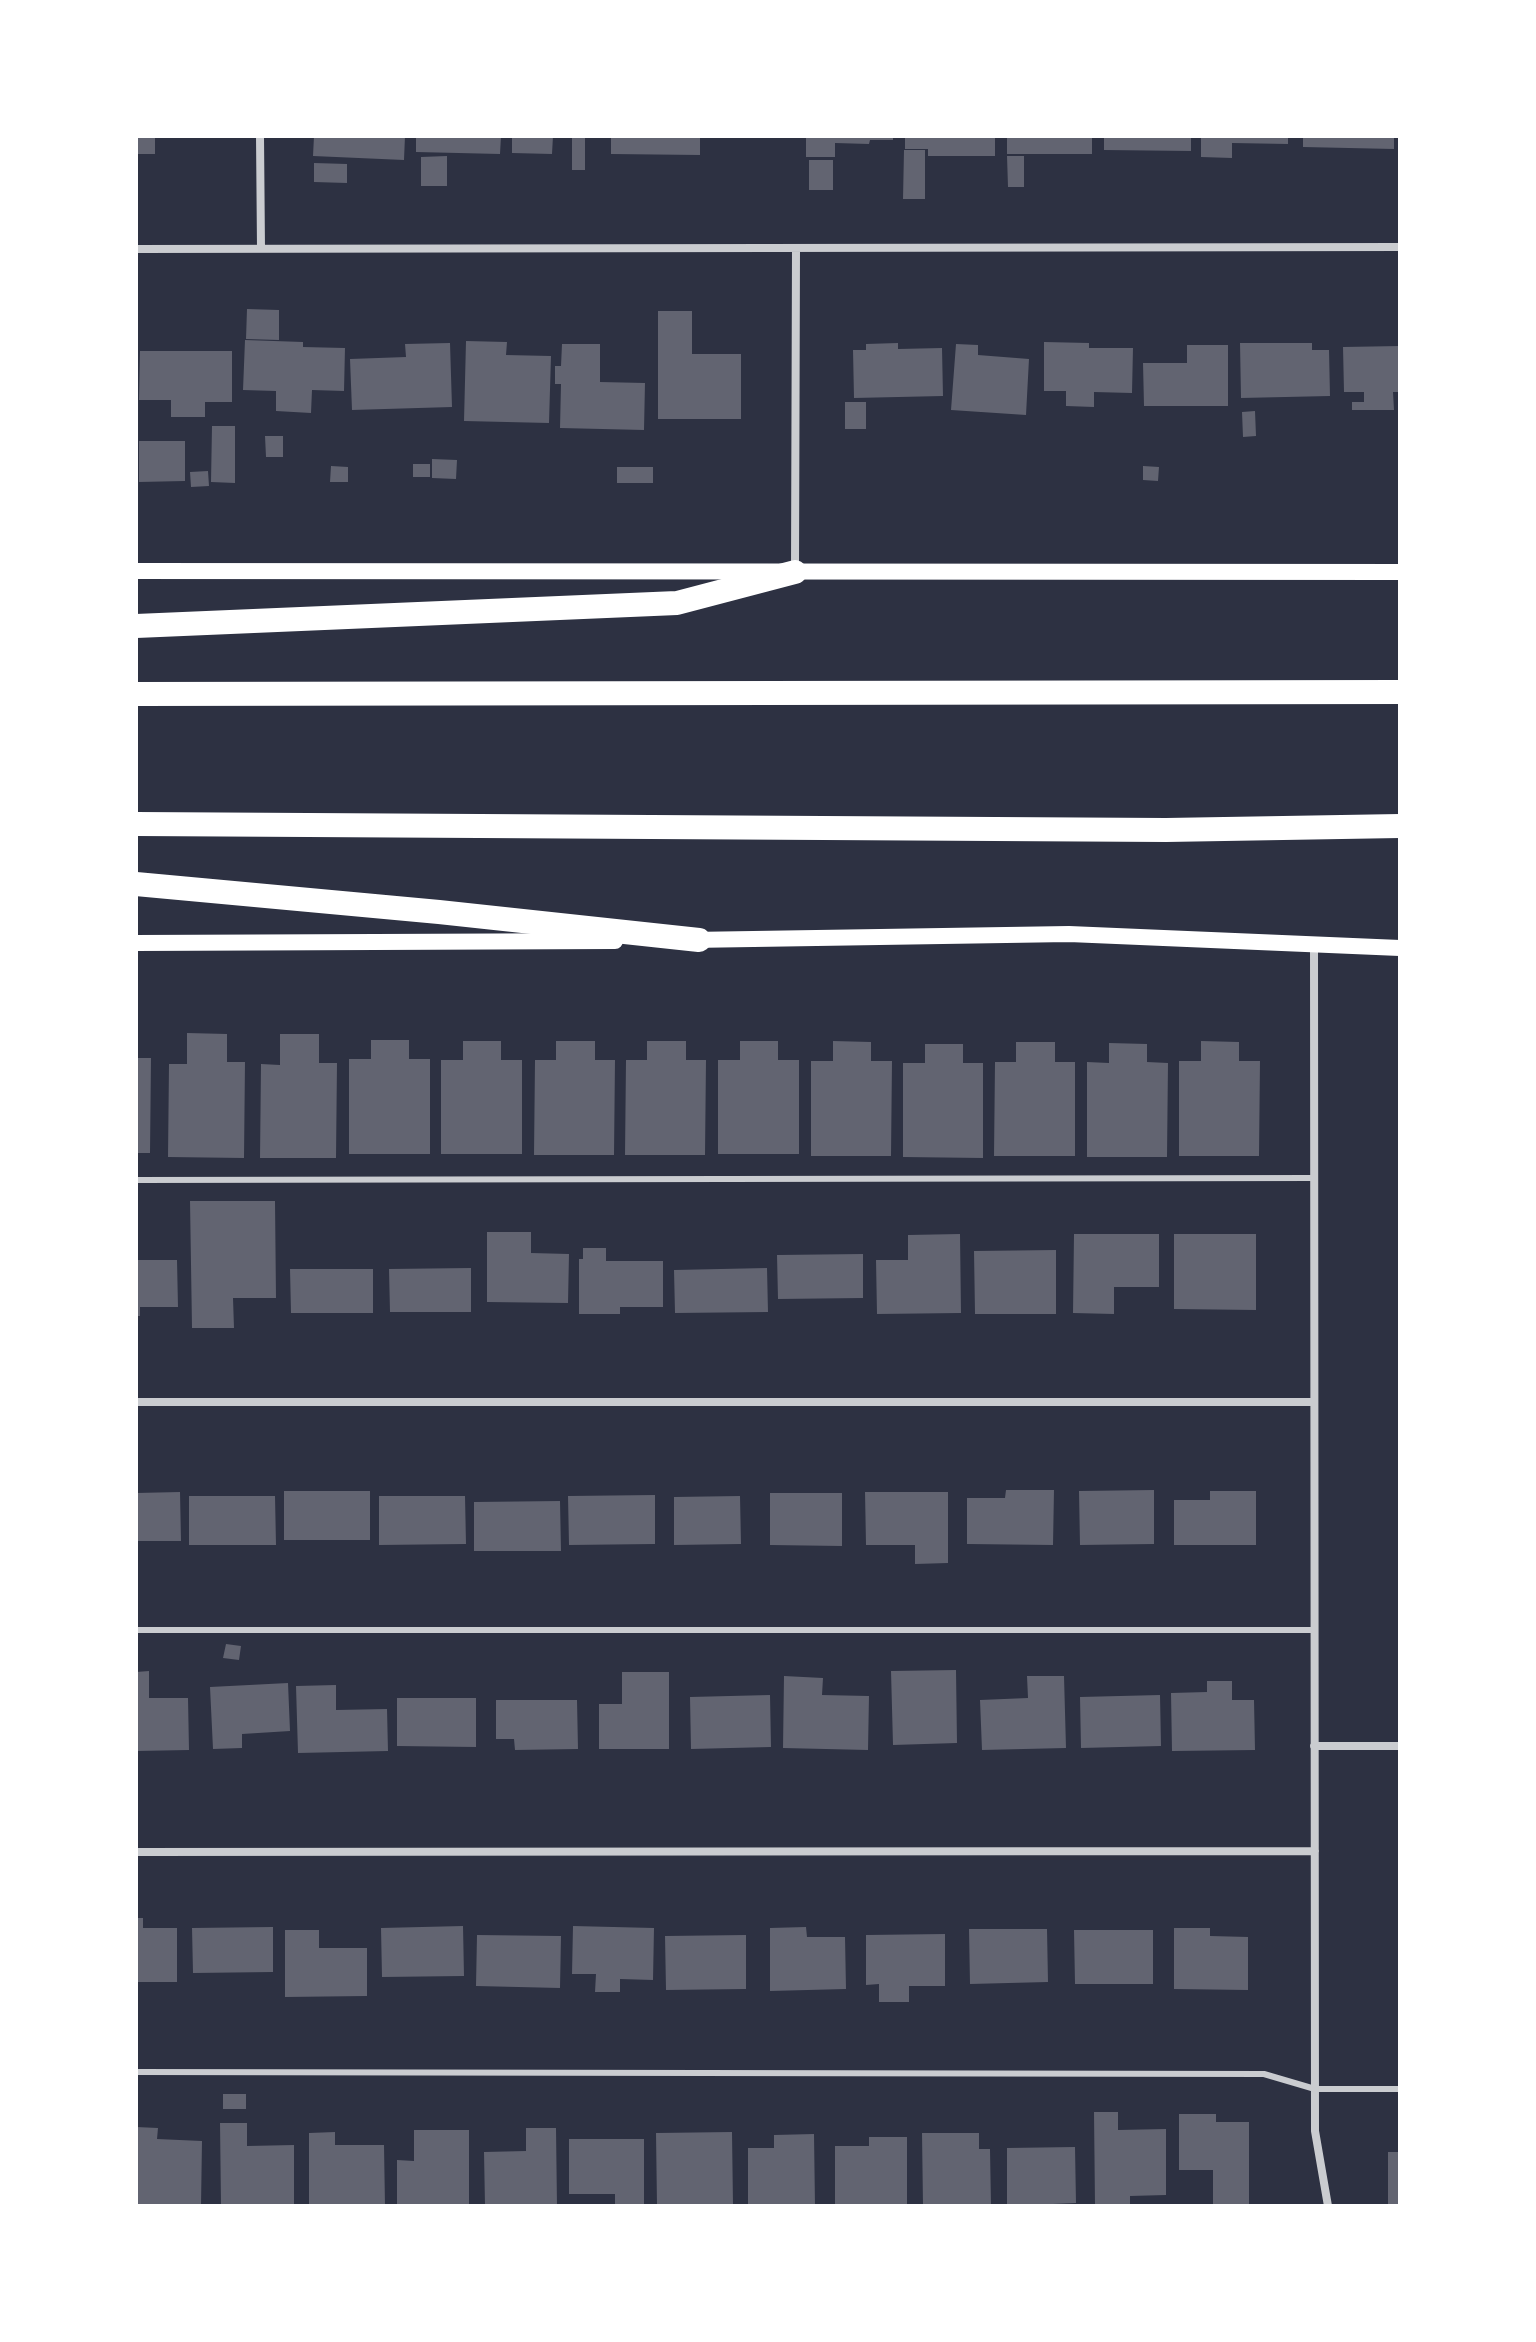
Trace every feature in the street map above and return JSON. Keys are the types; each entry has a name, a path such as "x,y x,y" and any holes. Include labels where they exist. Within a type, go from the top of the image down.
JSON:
{"highway":[{"path":"136,626 677,603 795,572"},
{"path":"136,694 1400,692"},
{"path":"136,824 1166,830 1400,826"},
{"path":"136,884 699,940"}],"main road":[{"path":"136,571 1400,572"},
{"path":"136,943 699,940 1069,934 1400,948"}],"street":[{"path":"260,136 261,249"},
{"path":"136,249 1400,247"},
{"path":"795,572 796,249"},
{"path":"1314,944 1315,2131 1328,2206"},
{"path":"136,1402 1313,1402"},
{"path":"1314,1746 1400,1746"},
{"path":"136,1852 1315,1851"}],"lane":[{"path":"136,1180 1313,1178"},
{"path":"136,1630 1313,1630"},
{"path":"136,2072 1264,2074 1315,2089 1400,2089"}],"building":[{"path":"136,136 155,136 155,154 136,154"},
{"path":"314,136 405,136 404,160 313,156"},
{"path":"416,136 501,136 500,154 416,152"},
{"path":"512,136 553,136 552,154 512,153"},
{"path":"572,136 585,136 585,170 572,170"},
{"path":"611,136 700,136 700,155 611,154"},
{"path":"806,136 893,136 893,140 870,140 869,144 835,143 835,157 806,157"},
{"path":"905,136 995,136 995,156 928,156 928,149 905,149"},
{"path":"1007,136 1092,136 1092,154 1007,154"},
{"path":"1104,136 1191,136 1191,151 1104,150"},
{"path":"1201,136 1288,136 1288,144 1232,143 1232,158 1201,157"},
{"path":"1303,136 1394,136 1394,149 1303,147"},
{"path":"904,150 925,150 925,199 903,199"},
{"path":"447,156 447,186 421,186 421,157"},
{"path":"1007,156 1024,156 1024,187 1008,187"},
{"path":"809,160 833,160 833,190 809,190"},
{"path":"314,163 347,164 347,183 314,182"},
{"path":"247,309 279,310 279,340 246,339"},
{"path":"658,311 692,311 692,354 741,354 741,419 658,419"},
{"path":"245,340 303,342 303,347 345,348 344,391 312,390 311,413 276,411 276,391 243,390"},
{"path":"466,341 507,342 506,355 551,356 549,423 464,421"},
{"path":"1044,342 1089,343 1089,348 1133,348 1132,393 1094,392 1094,407 1066,406 1066,391 1044,391"},
{"path":"450,343 452,407 352,410 350,359 406,357 405,344"},
{"path":"898,343 898,349 942,348 943,396 854,398 853,350 866,350 866,344"},
{"path":"1240,343 1312,343 1312,350 1329,350 1330,396 1241,398"},
{"path":"562,344 600,344 600,382 645,383 644,430 560,428 561,384 555,384 555,366 561,366"},
{"path":"956,344 978,345 978,355 1029,359 1026,415 951,410"},
{"path":"1187,345 1228,345 1228,406 1144,406 1143,363 1187,363"},
{"path":"1400,346 1400,392 1393,392 1394,410 1352,410 1352,402 1364,402 1364,392 1344,392 1343,347"},
{"path":"140,351 232,351 232,402 205,402 205,417 171,417 171,400 139,400"},
{"path":"845,402 866,402 866,429 845,429"},
{"path":"1255,411 1256,436 1243,437 1242,412"},
{"path":"212,426 235,426 235,483 211,482"},
{"path":"265,436 283,436 283,457 266,457"},
{"path":"139,441 185,441 185,481 139,482"},
{"path":"432,459 457,460 456,479 432,478"},
{"path":"413,464 430,464 430,477 413,477"},
{"path":"331,466 348,467 348,482 330,482"},
{"path":"1143,466 1159,467 1158,481 1143,480"},
{"path":"617,467 653,467 653,483 617,483"},
{"path":"208,471 209,486 191,487 190,472"},
{"path":"187,1033 227,1034 227,1062 245,1062 244,1158 168,1157 169,1064 187,1064"},
{"path":"280,1034 319,1034 319,1063 337,1063 336,1158 260,1158 261,1064 280,1065"},
{"path":"371,1040 409,1040 409,1059 430,1059 430,1154 349,1154 349,1059 371,1059"},
{"path":"463,1041 501,1041 501,1060 522,1060 522,1154 441,1154 441,1060 463,1060"},
{"path":"556,1041 595,1041 595,1060 615,1060 614,1155 534,1155 535,1060 556,1060"},
{"path":"647,1041 686,1041 686,1060 706,1060 705,1155 625,1155 626,1060 647,1060"},
{"path":"740,1041 778,1041 778,1060 799,1060 799,1154 718,1154 718,1060 740,1060"},
{"path":"833,1041 871,1042 871,1061 892,1061 891,1156 811,1156 811,1061 833,1061"},
{"path":"1201,1041 1239,1042 1239,1061 1260,1061 1259,1156 1179,1156 1179,1061 1201,1061"},
{"path":"1016,1042 1055,1042 1055,1062 1075,1062 1075,1156 994,1156 995,1062 1016,1062"},
{"path":"1109,1043 1147,1044 1147,1062 1168,1063 1167,1157 1087,1157 1087,1062 1109,1063"},
{"path":"925,1044 963,1044 963,1063 983,1063 983,1158 903,1157 903,1063 925,1063"},
{"path":"136,1058 151,1058 150,1153 136,1153"},
{"path":"190,1201 275,1201 276,1298 233,1298 234,1328 192,1328"},
{"path":"487,1232 531,1232 531,1253 569,1254 568,1303 487,1302"},
{"path":"960,1234 961,1313 877,1314 876,1260 908,1260 908,1235"},
{"path":"1074,1234 1159,1234 1159,1287 1114,1287 1114,1314 1073,1313"},
{"path":"1174,1234 1256,1234 1256,1310 1174,1309"},
{"path":"583,1248 606,1248 606,1261 663,1261 663,1307 620,1307 620,1314 579,1314 579,1259 583,1259"},
{"path":"1056,1250 1056,1314 975,1314 974,1251"},
{"path":"863,1254 863,1298 778,1299 777,1255"},
{"path":"136,1260 177,1260 178,1307 140,1307 140,1316 136,1316"},
{"path":"471,1268 471,1312 390,1312 389,1269"},
{"path":"767,1268 768,1312 675,1313 674,1270"},
{"path":"290,1269 373,1269 373,1313 291,1313"},
{"path":"1006,1490 1054,1490 1053,1545 967,1544 967,1498 1005,1498"},
{"path":"1154,1490 1154,1544 1080,1545 1079,1491"},
{"path":"284,1491 370,1491 370,1540 284,1540"},
{"path":"1210,1491 1256,1491 1256,1545 1174,1545 1174,1500 1210,1500"},
{"path":"180,1492 181,1541 136,1541 136,1493"},
{"path":"865,1492 948,1492 948,1563 915,1564 915,1545 866,1545"},
{"path":"770,1493 842,1493 842,1546 770,1545"},
{"path":"655,1495 655,1544 569,1545 568,1496"},
{"path":"189,1496 275,1496 276,1545 189,1545"},
{"path":"379,1496 465,1496 466,1544 379,1545"},
{"path":"740,1496 741,1544 674,1545 674,1497"},
{"path":"560,1501 561,1551 474,1551 474,1502"},
{"path":"226,1644 241,1646 239,1660 223,1658"},
{"path":"956,1670 957,1743 893,1745 891,1671"},
{"path":"149,1671 149,1698 188,1698 189,1750 136,1751 136,1672"},
{"path":"622,1672 669,1672 669,1749 599,1749 599,1704 622,1704"},
{"path":"784,1676 823,1678 822,1695 869,1696 868,1750 783,1748"},
{"path":"1027,1676 1064,1676 1066,1748 982,1750 980,1700 1028,1698"},
{"path":"1207,1681 1232,1681 1232,1700 1254,1700 1255,1750 1172,1751 1171,1693 1207,1692"},
{"path":"288,1683 290,1731 242,1734 242,1748 213,1749 210,1687"},
{"path":"336,1685 336,1710 387,1709 388,1751 298,1753 296,1686"},
{"path":"770,1695 771,1747 691,1749 690,1697"},
{"path":"1160,1695 1161,1746 1081,1748 1080,1697"},
{"path":"397,1698 476,1698 476,1747 397,1746"},
{"path":"496,1700 577,1700 578,1749 515,1750 514,1739 496,1739"},
{"path":"136,1918 143,1918 143,1928 177,1928 177,1982 136,1982"},
{"path":"463,1926 464,1976 382,1977 381,1928"},
{"path":"573,1926 654,1928 653,1980 620,1979 620,1992 595,1992 596,1974 572,1974"},
{"path":"273,1927 273,1972 193,1973 192,1928"},
{"path":"806,1927 807,1937 845,1937 846,1989 770,1991 770,1928"},
{"path":"1174,1928 1210,1928 1210,1936 1248,1937 1248,1990 1174,1989"},
{"path":"969,1929 1047,1929 1048,1982 970,1984"},
{"path":"285,1930 319,1930 319,1948 367,1948 367,1996 285,1997"},
{"path":"1074,1930 1153,1930 1153,1984 1075,1984"},
{"path":"945,1934 945,1986 909,1986 909,2002 879,2002 879,1984 866,1985 866,1935"},
{"path":"477,1935 561,1936 560,1988 476,1986"},
{"path":"746,1935 746,1989 666,1990 665,1936"},
{"path":"223,2094 246,2094 246,2109 223,2109"},
{"path":"1094,2112 1118,2112 1118,2130 1166,2129 1166,2195 1130,2196 1130,2206 1095,2206"},
{"path":"1179,2114 1216,2114 1216,2122 1249,2122 1249,2205 1213,2205 1213,2170 1179,2170"},
{"path":"220,2123 247,2123 247,2146 294,2145 294,2206 221,2206"},
{"path":"136,2127 158,2128 157,2139 202,2141 201,2206 136,2206"},
{"path":"526,2128 556,2128 557,2206 485,2206 484,2152 526,2151"},
{"path":"414,2130 469,2130 469,2206 397,2206 397,2160 414,2161"},
{"path":"335,2132 335,2145 384,2145 385,2206 309,2206 309,2133"},
{"path":"732,2132 733,2205 657,2206 656,2133"},
{"path":"922,2133 979,2133 979,2149 990,2149 991,2206 923,2206"},
{"path":"814,2134 815,2206 748,2206 748,2148 774,2148 774,2135"},
{"path":"869,2137 907,2137 907,2206 835,2206 835,2146 869,2146"},
{"path":"569,2139 644,2139 644,2206 615,2206 615,2194 569,2194"},
{"path":"1075,2147 1076,2203 1007,2206 1007,2148"},
{"path":"1388,2152 1400,2152 1400,2206 1388,2206"}]}
